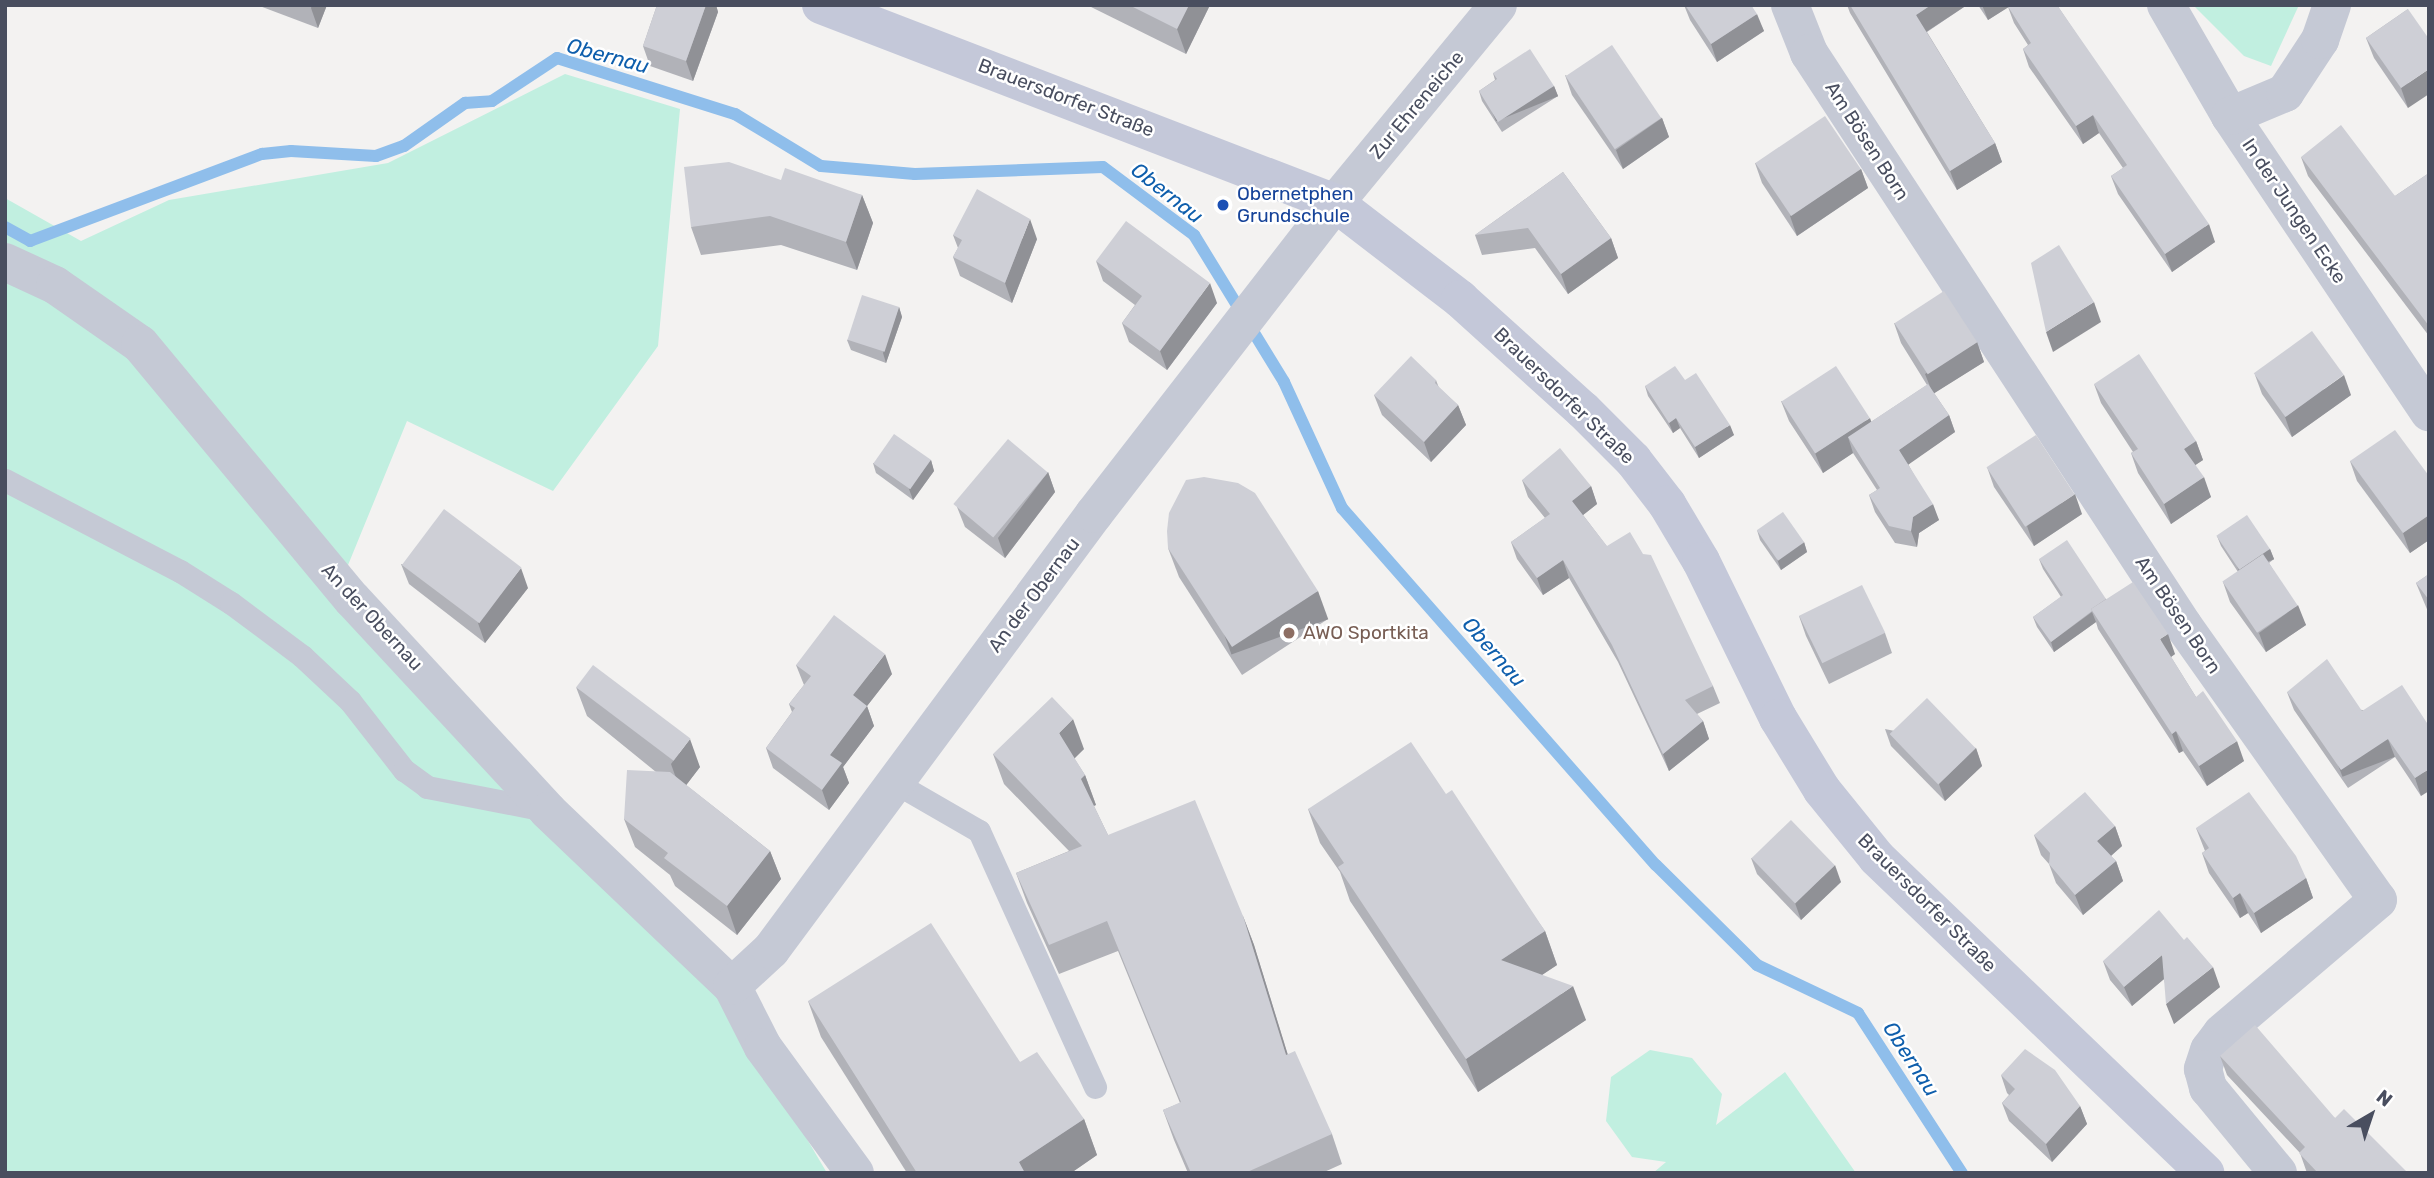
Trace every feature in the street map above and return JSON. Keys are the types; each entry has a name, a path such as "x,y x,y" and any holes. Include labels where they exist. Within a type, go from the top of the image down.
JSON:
{"street":[{"name":"Brauersdorfer Straße","path":"821,5 1335,203 1460,299 1633,460 1701,561 1778,718 1822,790 1877,858 2206,1173"},
{"name":"Zur Ehreneiche","path":"1335,203 1498,5"},
{"name":"Am Bösen Born","path":"1790,5 1809,53 2176,614 2378,900 2222,1033 2209,1050 2203,1069 2207,1088 2278,1173"},
{"name":"In der Jungen Ecke","path":"2166,5 2230,116 2429,412"},
{"path":"2230,116 2285,93 2320,40 2332,5"},
{"name":"An der Obernau","path":"732,986 771,950 894,782 1335,203"},
{"name":"An der Obernau","path":"5,262 55,285 139,344 352,599 548,810 732,986 763,1047 855,1173"}],"lane":[{"path":"5,480 180,571 241,611 312,665 350,701 404,770 427,787 548,810"},
{"path":"894,782 979,831 1094,1087"}],"green space":[{"path":"2193,5 2299,5 2271,66 2244,56"},
{"path":"565,74 680,109 658,346 553,491 407,421 346,570 715,983 827,1173 5,1173 5,198 81,241 169,200 388,163"},
{"path":"1650,1050 1692,1058 1722,1094 1716,1125 1785,1072 1856,1173 1653,1173 1666,1162 1632,1157 1606,1121 1611,1077"}],"building":[{"path":"657,5 706,5 686,61 643,46"},
{"path":"1129,5 1189,5 1177,29"},
{"path":"1685,5 1751,5 1757,14 1711,44"},
{"path":"1850,5 1931,5 1916,15 1995,143 1950,171"},
{"path":"2007,5 2057,5 2209,224 2165,254 2111,176 2127,165 2093,115 2076,126 2023,49 2031,43"},
{"path":"2408,9 2429,39 2429,69 2401,88 2366,38"},
{"path":"1612,45 1661,118 1615,149 1566,76"},
{"path":"1530,49 1554,86 1498,122 1479,91 1497,79 1493,73"},
{"path":"1825,116 1861,169 1791,216 1755,163"},
{"path":"2341,125 2395,196 2429,173 2429,326 2301,157"},
{"path":"729,162 781,180 785,168 862,195 846,242 770,216 691,227 684,167"},
{"path":"1563,172 1611,238 1561,274 1528,228 1475,235"},
{"path":"977,189 1030,219 1005,283 953,257 962,240 953,235"},
{"path":"1126,221 1210,283 1160,351 1122,323 1142,296 1096,261"},
{"path":"2059,245 2094,302 2046,332 2031,263"},
{"path":"1944,291 1977,342 1928,374 1895,323"},
{"path":"862,295 899,307 885,352 847,340"},
{"path":"2312,331 2344,375 2285,417 2254,373"},
{"path":"2139,354 2196,441 2184,449 2204,477 2164,504 2131,453 2138,449 2094,384"},
{"path":"1411,356 1458,405 1424,442 1374,395"},
{"path":"1675,366 1685,380 1696,373 1730,425 1695,447 1676,418 1669,423 1645,386"},
{"path":"1836,366 1870,418 1815,453 1781,401"},
{"path":"1928,384 1949,415 1899,450 1933,504 1913,517 1911,531 1889,526 1869,495 1880,488 1848,437"},
{"path":"2395,430 2429,476 2429,515 2403,533 2350,461"},
{"path":"894,434 931,460 910,489 873,463"},
{"path":"2036,435 2075,495 2025,527 1987,467"},
{"path":"1008,439 1048,472 993,538 953,504"},
{"path":"1560,448 1591,486 1572,501 1607,546 1630,532 1643,554 1651,555 1713,686 1685,700 1703,721 1663,754 1612,645 1563,560 1537,578 1511,542 1550,514 1522,480"},
{"path":"1204,477 1238,483 1255,493 1318,591 1232,647 1168,548 1169,513 1186,480"},
{"path":"444,509 521,567 479,623 402,565"},
{"path":"1783,512 1804,542 1778,561 1757,530"},
{"path":"2247,515 2270,549 2239,570 2216,536"},
{"path":"2067,540 2106,599 2051,642 2033,617 2063,595 2039,559"},
{"path":"2263,554 2298,605 2257,633 2222,581"},
{"path":"2429,574 2429,600 2416,583"},
{"path":"2133,582 2168,634 2160,639 2196,697 2203,691 2237,741 2199,766 2176,731 2172,734 2091,609"},
{"path":"1862,585 1885,633 1822,663 1799,616"},
{"path":"834,615 885,654 853,695 867,706 830,755 842,763 822,790 766,748 795,708 789,704 811,676 796,665"},
{"path":"2327,659 2362,711 2402,685 2429,726 2429,769 2415,778 2388,739 2341,770 2287,692"},
{"path":"593,665 690,738 674,761 576,687"},
{"path":"1052,697 1073,719 1059,733 1085,775 1081,779 1108,835 1195,800 1243,916 1286,1055 1295,1051 1332,1134 1245,1173 1191,1173 1163,1110 1181,1102 1107,921 1049,945 1016,873 1082,846 993,754"},
{"path":"1927,698 1976,748 1938,784 1890,734"},
{"path":"1411,742 1446,794 1452,790 1545,931 1501,960 1573,986 1466,1059 1338,867 1344,863 1308,809"},
{"path":"627,770 670,772 770,851 727,906 664,858 668,853 624,819"},
{"path":"2085,792 2115,826 2097,841 2116,861 2075,895 2049,864 2050,853 2034,835"},
{"path":"2249,792 2296,856 2306,878 2254,913 2240,893 2233,898 2202,853 2209,848 2196,828"},
{"path":"1791,820 1835,865 1795,904 1751,858"},
{"path":"2159,910 2184,940 2187,937 2213,967 2166,1004 2162,955 2124,987 2103,961"},
{"path":"931,923 1020,1062 1037,1052 1084,1119 1019,1162 1025,1173 917,1173 808,1001"},
{"path":"2255,1025 2335,1118 2344,1109 2408,1173 2318,1173 2299,1153 2305,1147 2220,1056"},
{"path":"2025,1049 2055,1070 2080,1106 2046,1144 2002,1103 2015,1089 2001,1075"}],"waterway":[{"name":"Obernau","path":"5,227 30,241 262,154 291,151 376,156 404,146 465,103 492,101 557,58 735,114 821,166 915,174 1103,167 1194,235 1284,382 1342,508 1656,865 1757,965 1858,1013 1962,1173"}],"place":[{"name":"Obernetphen Grundschule","path":"1223,205"},
{"name":"AWO Sportkita","path":"1289,633"}]}
